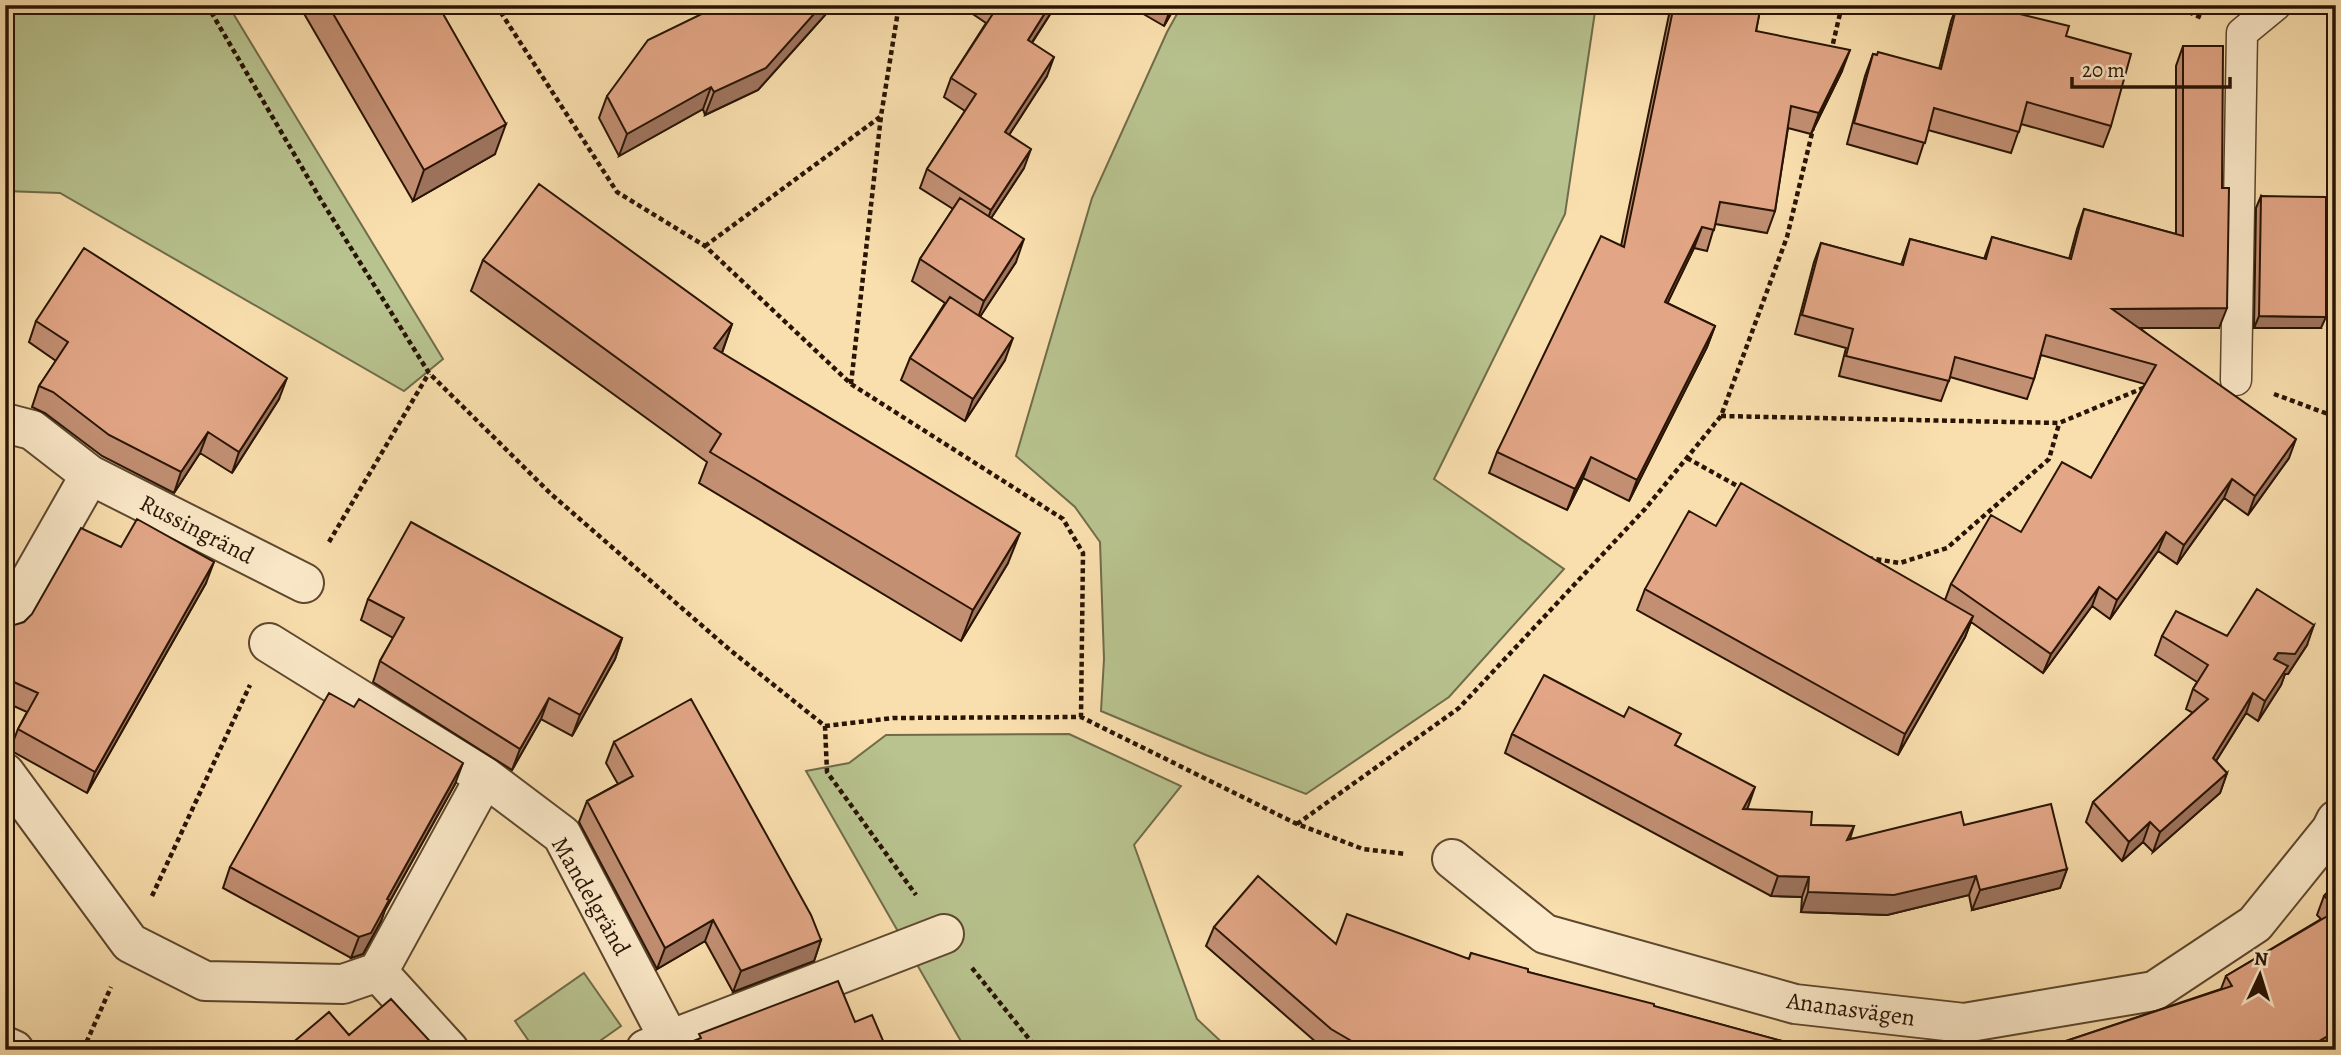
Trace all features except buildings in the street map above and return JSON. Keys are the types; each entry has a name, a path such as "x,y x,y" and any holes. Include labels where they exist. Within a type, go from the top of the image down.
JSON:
{"street":[{"name":"Russingränd","path":"5,424 32,430 90,475 304,583"},
{"path":"5,624 90,475"},
{"name":"Mandelgränd","path":"269,643 485,777 562,835 657,1045 944,934"},
{"path":"5,772 130,943 205,981 342,984 378,972 485,777"},
{"name":"Ananasvägen","path":"1452,859 1545,934 1795,1004 1964,1023 2154,991 2255,924 2331,830 2336,820"},
{"path":"378,972 449,1050"},
{"path":"5,1046 14,1050"}],"lane":[{"path":"2236,380 2242,33 2276,5"}],"path":[{"path":"207,5 320,200 429,373 551,494 730,650 825,726 893,718 1081,718 1297,824 1363,849 1452,859"},
{"path":"496,5 617,192 705,246 851,384 1063,519 1083,553 1081,718"},
{"path":"851,384 881,116 899,5"},
{"path":"1829,60 1843,5"},
{"path":"705,246 881,116"},
{"path":"1297,824 1459,708 1645,509 1721,416 1787,237 1813,128"},
{"path":"304,583 429,373"},
{"path":"2236,380 2336,417"},
{"path":"1721,416 2059,423 2160,381"},
{"path":"1866,558 1900,563 1947,548 2049,459 2059,423"},
{"path":"1687,458 1746,491"},
{"path":"83,1050 269,643"},
{"path":"825,726 827,772 944,934 1038,1050"}],"green space":[{"path":"5,5 228,5 443,359 404,391 60,193 5,191"},
{"path":"1182,5 1596,5 1565,214 1434,479 1564,569 1449,697 1306,794 1101,711 1104,659 1100,542 1075,507 1016,456 1092,198 1167,32"},
{"path":"1069,734 1181,786 1134,845 1197,1019 1230,1050 966,1050 806,771 849,763 886,735"},
{"path":"584,973 621,1026 587,1050 535,1050 515,1021"}]}
